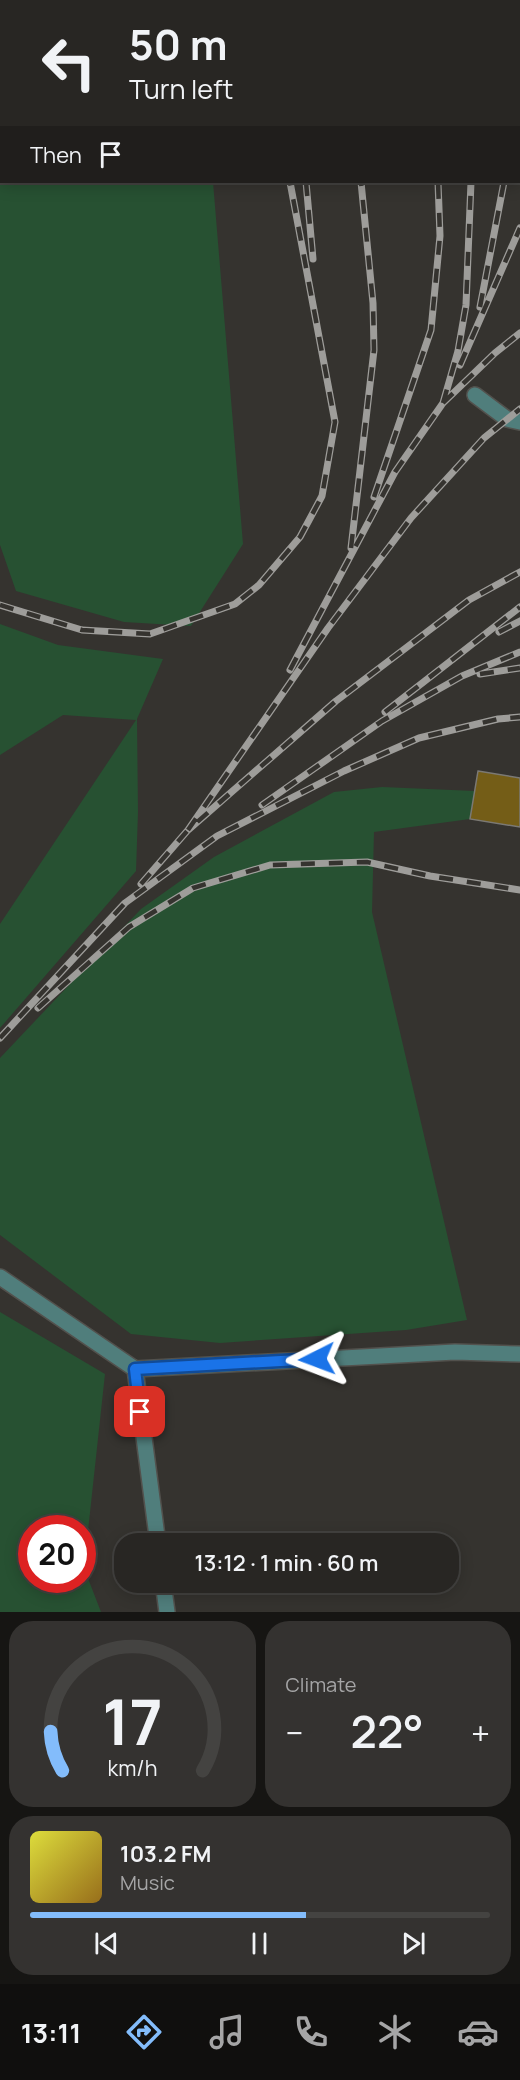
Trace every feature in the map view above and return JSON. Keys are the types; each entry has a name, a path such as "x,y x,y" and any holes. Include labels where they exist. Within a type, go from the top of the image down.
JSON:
{"lane":[{"path":"475,395 507,419 520,422"},
{"path":"0,1277 135,1369 454,1352 520,1354"},
{"path":"135,1369 157,1533"},
{"path":"164,1593 167,1612"}],"green space":[{"path":"0,183 213,183 243,544 191,626 124,622 16,591 0,545"},
{"path":"0,624 58,645 163,659 137,719 136,871 0,1028 0,924 136,720 63,715 0,755"},
{"path":"382,787 475,791 470,819 374,832 372,912 467,1320 406,1330 220,1343 131,1334 0,1235 0,1058 141,909 214,857 334,792"},
{"path":"0,1312 105,1374 90,1515 18,1515 18,1593 94,1593 101,1612 0,1612"}],"building":[{"path":"478,771 520,778 520,827 470,819"}],"railway":[{"path":"0,605 82,630 150,634 235,604 259,585 300,537 322,496 335,422 290,183"},
{"path":"306,183 313,259"},
{"path":"351,548 374,350 373,303 361,183"},
{"path":"374,497 431,330 440,236 438,183"},
{"path":"443,403 458,351 466,305 471,183"},
{"path":"480,307 504,183"},
{"path":"460,365 520,228"},
{"path":"290,670 395,472 443,403 495,353 520,333"},
{"path":"188,830 328,628 411,518 484,438 520,409"},
{"path":"141,884 188,830 336,701 469,600 520,572"},
{"path":"385,712 520,607"},
{"path":"499,632 520,621"},
{"path":"262,805 382,721 462,676 520,652"},
{"path":"480,674 520,668"},
{"path":"0,1038 125,903 217,836 344,771 419,738 498,719 520,717"},
{"path":"38,1008 129,927 193,888 270,865 367,862 430,876 520,890"}],"route":[{"path":"140,1412 135,1369 317,1359"}]}
